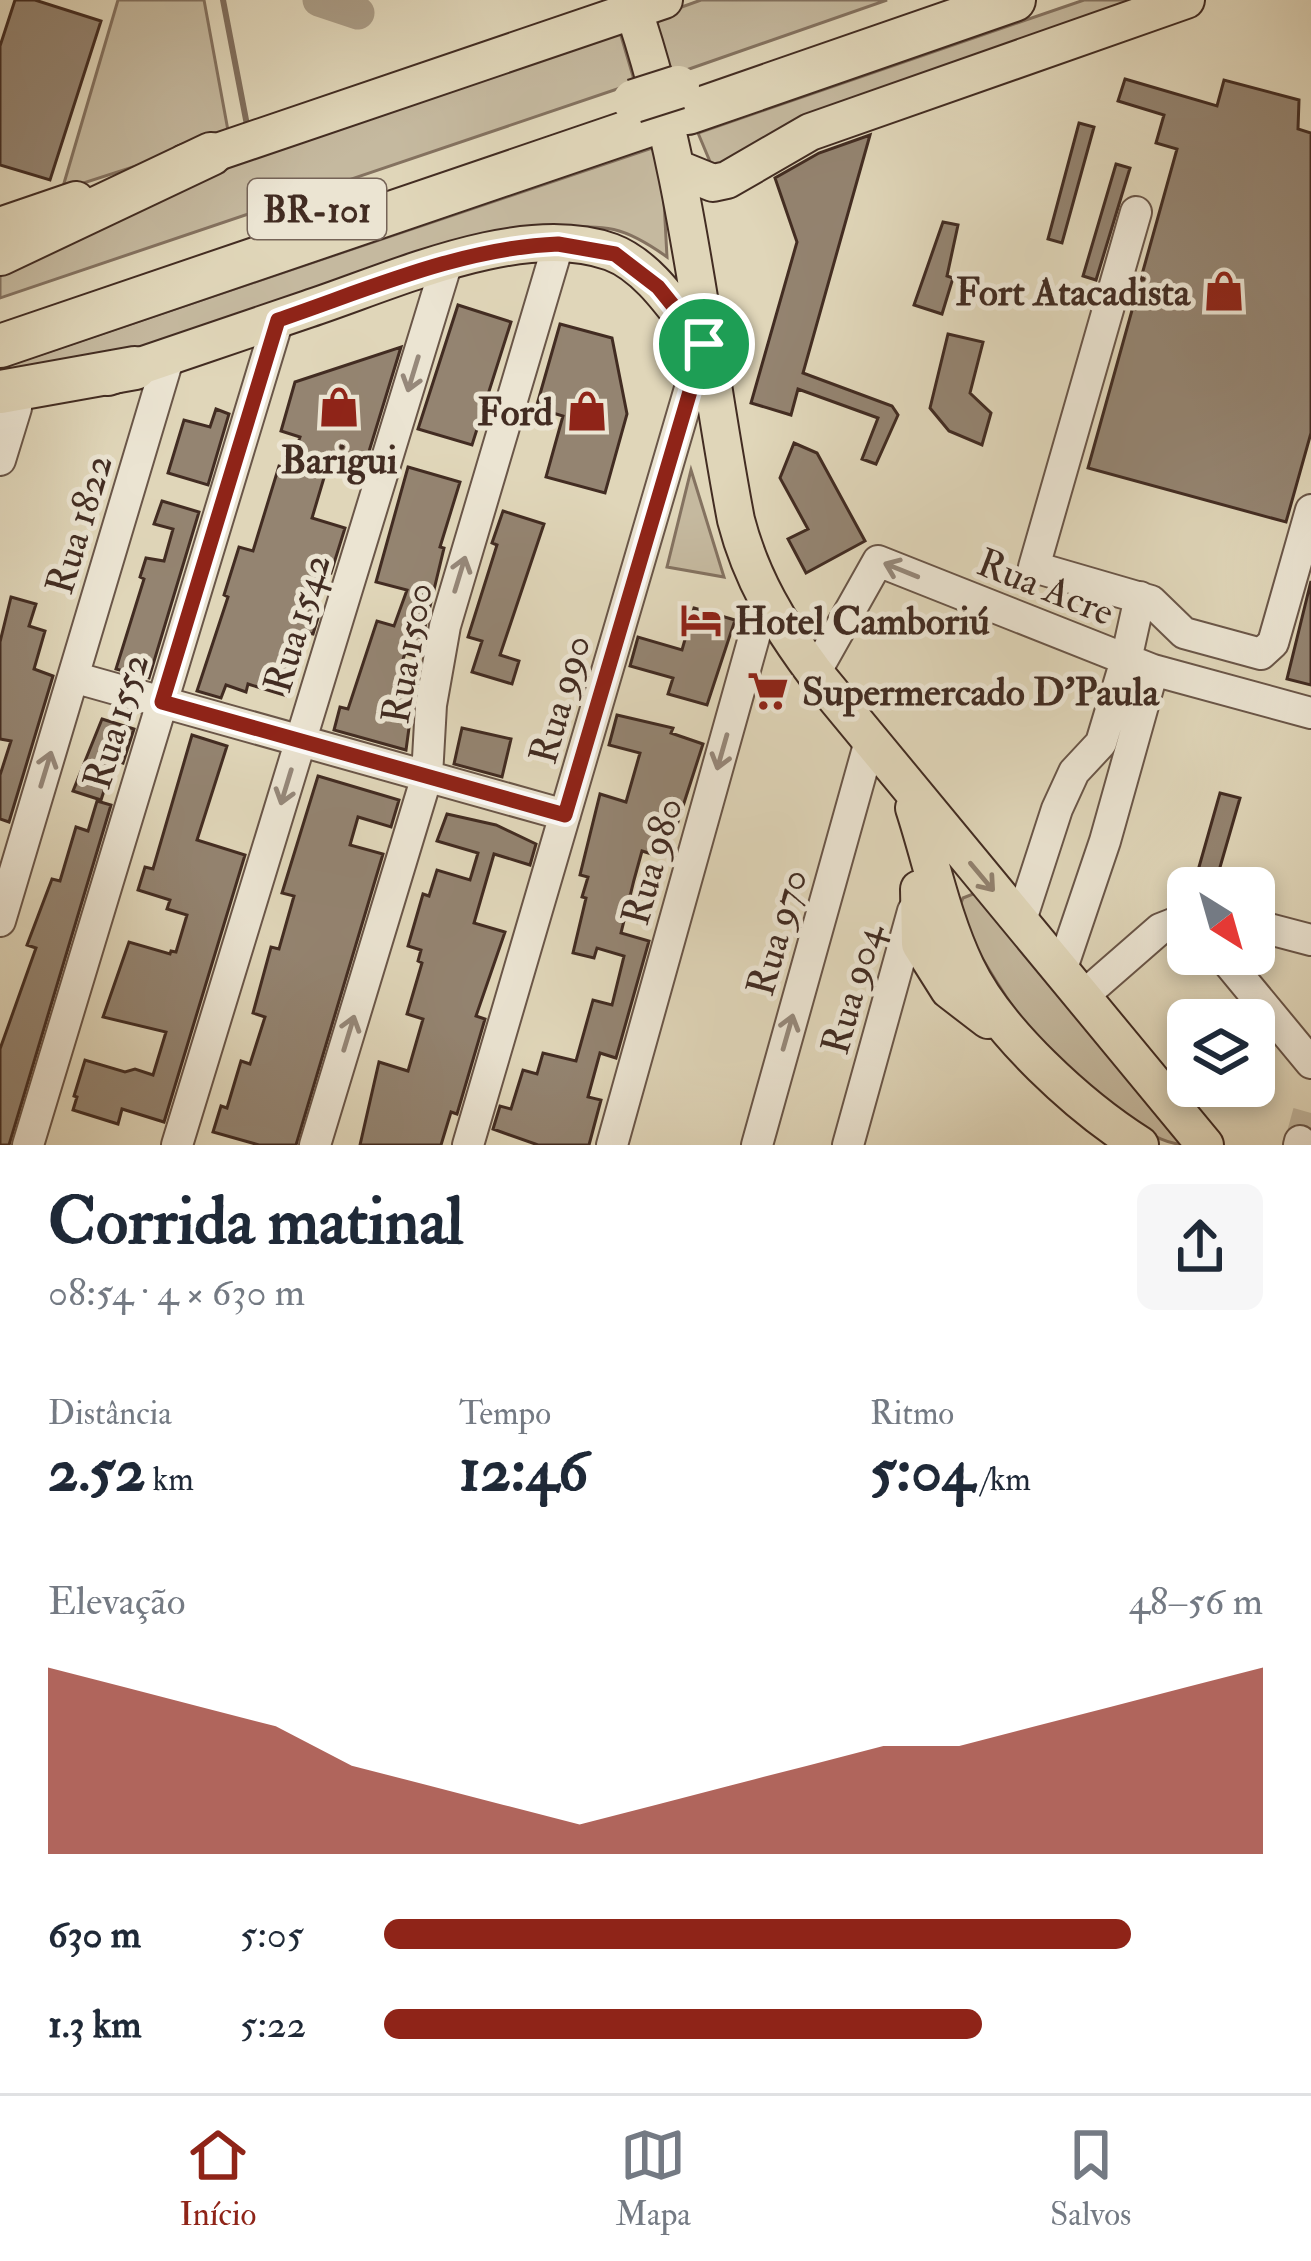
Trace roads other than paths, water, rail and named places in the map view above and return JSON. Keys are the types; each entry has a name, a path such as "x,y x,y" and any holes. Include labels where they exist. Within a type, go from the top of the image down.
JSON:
{"highway":[{"name":"BR-101","path":"0,346 662,107 932,0"},
{"name":"BR-101","path":"0,318 1014,0"},
{"path":"0,254 211,154"},
{"path":"5,405 152,362"}],"main road":[{"path":"555,38 579,0"},
{"path":"676,168 713,183 727,180 810,132 1186,0"},
{"path":"0,226 555,38 642,4 676,168 736,520 765,598 815,673 1205,1145"},
{"path":"152,362 447,262 558,244 615,254 658,287 704,344"},
{"path":"908,787 924,871 969,973 1029,1052 1077,1098 1140,1145"}],"street":[{"path":"1136,212 1034,567 1141,597 1162,608 1184,633 1261,654 1273,643 1311,510"},
{"name":"Rua 1500","path":"314,1145 427,776 431,705 445,626 558,244"},
{"name":"Rua 1542","path":"177,1145 447,262"},
{"name":"Rua 1552","path":"28,1145 278,320"},
{"name":"Rua 990","path":"468,1145 704,344"},
{"name":"Rua 1822","path":"0,921 74,676 152,362"},
{"path":"0,460 5,405"},
{"name":"Rua Acre","path":"815,673 878,561 1140,665 1311,713"},
{"path":"1071,984 1126,768 1140,665 1141,597"},
{"name":"Rua 980","path":"612,1145 765,598"},
{"path":"1020,923 1074,772 1101,743 1140,665"},
{"path":"74,676 565,815"},
{"name":"Rua 970","path":"757,1145 870,740"},
{"path":"1101,743 1107,757 1126,768"},
{"name":"Rua 904","path":"848,1145 924,871"},
{"path":"1071,984 1167,926"},
{"path":"1275,931 1311,940"},
{"path":"1238,975 1311,1063"}],"waterway":[{"path":"223,0 247,125"},
{"path":"319,0 358,13"}],"tunnel":[{"path":"1300,1141 1311,1101"}],"place":[{"name":"Fort Atacadista","path":"1224,291"},
{"name":"Barigui","path":"339,407"},
{"name":"Ford","path":"587,411"},
{"name":"Hotel Camboriú","path":"701,620"},
{"name":"Supermercado D'Paula","path":"768,691"}]}
